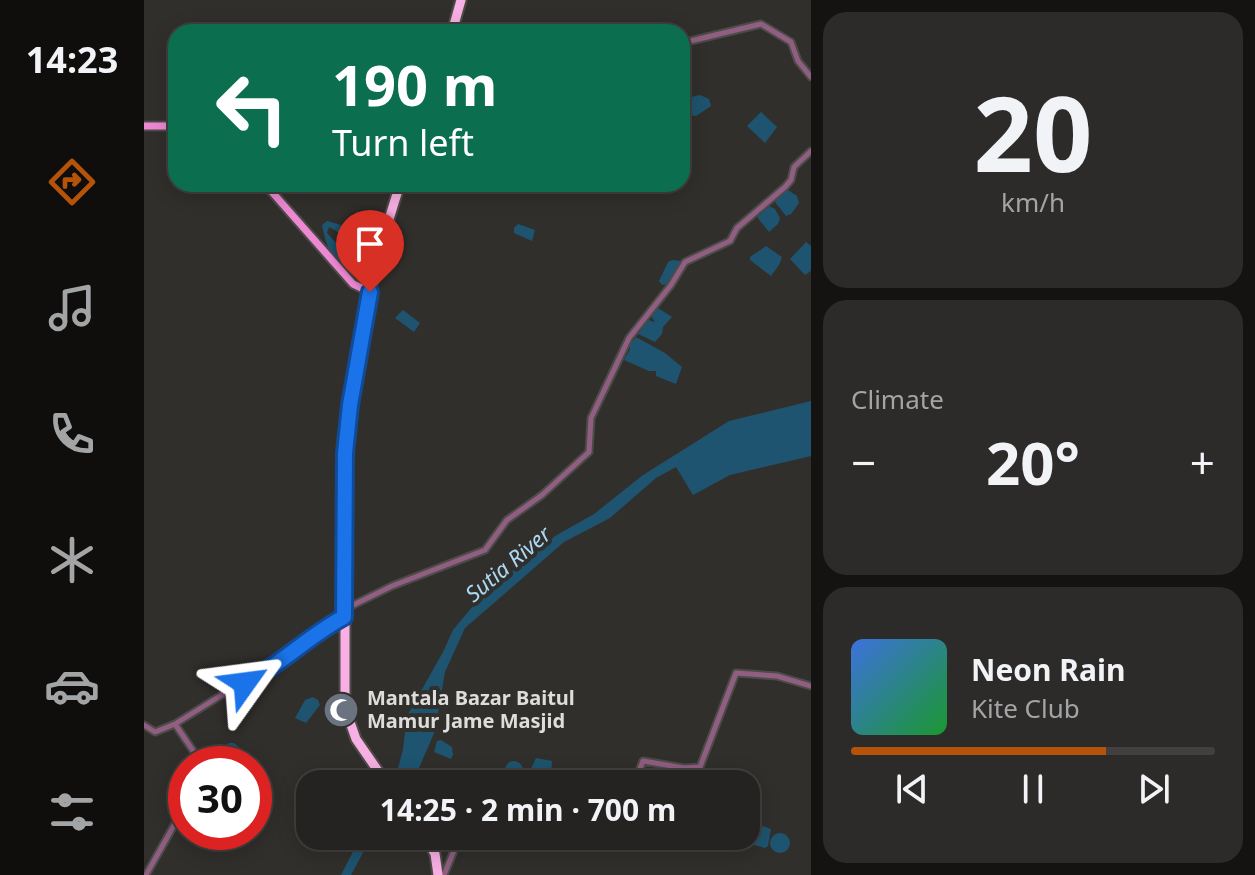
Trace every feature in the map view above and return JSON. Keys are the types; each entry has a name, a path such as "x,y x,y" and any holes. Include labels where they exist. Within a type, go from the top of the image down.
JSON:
{"highway":[{"path":"454,24 461,0"},
{"path":"377,770 356,739 345,708 345,453 350,405 370,292 398,192"},
{"path":"433,850 441,875"}],"main road":[{"path":"144,126 168,126"},
{"path":"272,192 353,284 370,292"}],"street":[{"path":"690,41 761,24 791,42 798,61 811,77"},
{"path":"144,725 155,732 175,724 270,670 344,613 392,586 485,550 507,520 542,495 589,452 591,418 629,338 685,262 730,241 737,228 785,187 791,180 794,167 811,151"},
{"path":"640,770 643,761 684,768 700,767 736,673 777,676 811,686"},
{"path":"175,724 190,746"},
{"path":"146,875 168,836"},
{"path":"441,875 453,850"}],"water":[{"path":"700,95 709,99 711,106 696,116 690,115 691,97"},
{"path":"761,112 777,127 765,143 747,126"},
{"path":"788,190 797,196 799,203 786,216 775,202"},
{"path":"769,206 780,218 769,232 757,217"},
{"path":"327,221 341,225 357,246 356,255 364,268 359,279 334,260 322,225","holes":["329,227 342,235 351,249 349,251 341,248 327,233"]},
{"path":"518,224 535,230 532,241 514,233"},
{"path":"806,242 811,246 811,271 805,275 790,259"},
{"path":"766,246 782,257 771,276 750,260"},
{"path":"672,260 681,261 668,284 662,285 659,281"},
{"path":"658,308 672,317 655,342 638,334 648,320 655,322 651,316"},
{"path":"403,310 420,323 414,332 395,318"},
{"path":"636,337 665,353 682,367 676,384 656,376 656,371 624,360"},
{"path":"811,401 811,456 730,475 693,495 676,467 656,478 610,518 564,542 465,628 445,672 435,731 418,770 398,770 407,716 453,630 478,600 555,536 594,514 643,475 729,421"},
{"path":"313,697 320,705 306,723 295,718 305,700"},
{"path":"441,740 452,747 451,759 434,752 437,741"},
{"path":"536,758 552,761 551,770 530,770"},
{"path":"510,761 518,761 523,770 505,770"},
{"path":"760,825 771,829 765,848 760,847"},
{"path":"780,833 787,836 790,843 787,850 780,853 773,850 770,843 773,836"},
{"path":"354,850 364,850 351,875 341,875"}],"place":[{"name":"Mantala Bazar Baitul Mamur Jame Masjid","path":"341,710"}],"route":[{"path":"245,683 270,670 304,641 344,617 345,453 350,405 370,292"}],"water label":[{"name":"Sutia River","path":"508,564"}]}
